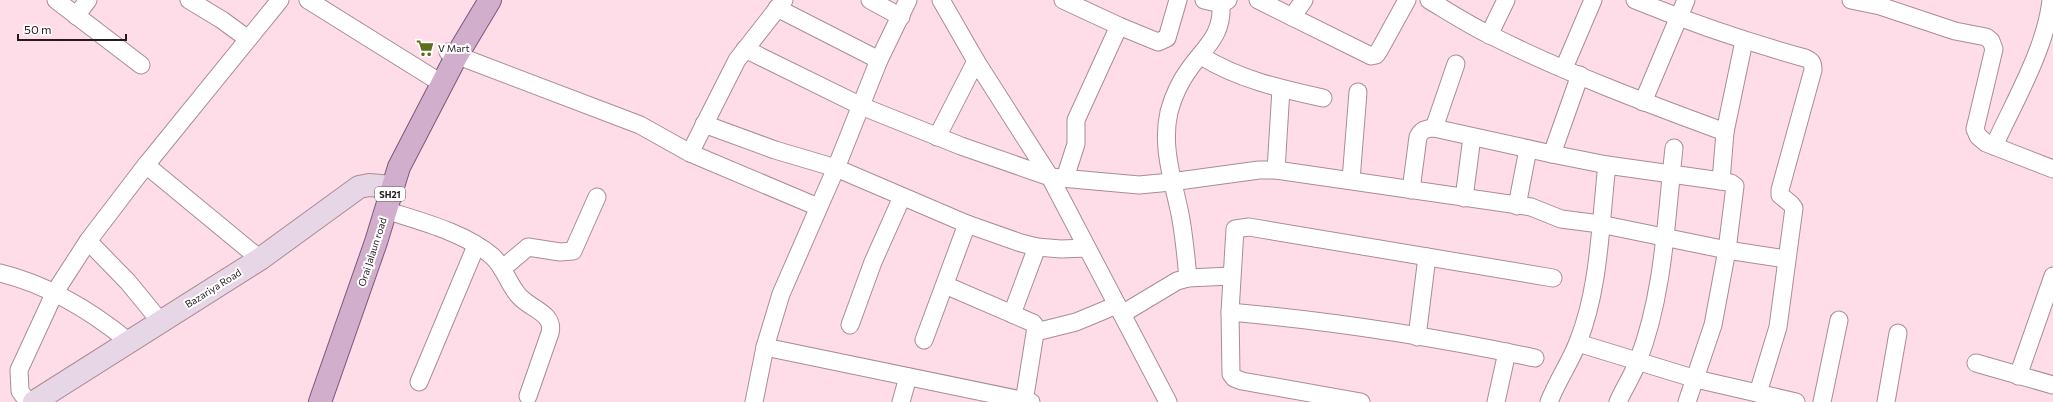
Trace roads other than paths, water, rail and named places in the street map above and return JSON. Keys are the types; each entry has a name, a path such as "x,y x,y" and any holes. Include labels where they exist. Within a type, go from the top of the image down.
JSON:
{"main road":[{"path":"310,402 409,126 433,78 453,53 479,0"},
{"name":"Orai Jalaun road","path":"320,402 376,242 385,210 388,186 410,146 453,53 490,0"}],"street":[{"path":"56,0 141,65"},
{"path":"76,16 88,0"},
{"path":"189,0 222,20 248,39"},
{"path":"28,402 20,391 19,370 55,292 88,241 146,165 280,0"},
{"path":"308,0 433,78"},
{"path":"870,0 901,17"},
{"path":"754,402 765,347 781,294 836,168 879,60 908,0"},
{"path":"941,0 976,61 1058,178 1087,248 1168,402"},
{"path":"1063,0 1158,42 1167,38 1178,0"},
{"path":"1188,278 1179,212 1168,158 1166,128 1178,87 1190,67 1201,56 1213,40 1220,22 1225,2 1204,0"},
{"path":"1258,0 1365,53 1376,55 1407,0"},
{"path":"1292,17 1304,0"},
{"path":"1429,0 1489,35 1580,76 1643,102 1725,132"},
{"path":"1489,35 1506,0"},
{"path":"1564,68 1594,0"},
{"path":"1635,0 1679,18 1744,41 1805,58 1810,60 1813,64 1813,70 1780,190 1780,195 1792,204 1794,208 1778,327 1752,396"},
{"path":"1643,102 1686,0"},
{"path":"1851,0 1880,6 1956,31 1986,37 1991,41 1994,50 1976,129 1978,136 1986,143 2052,167"},
{"path":"1994,146 2032,64 2051,0"},
{"path":"690,153 736,60 781,4 879,60"},
{"path":"1058,178 1076,144 1076,120 1119,26"},
{"path":"1721,181 1725,132 1744,41"},
{"path":"745,49 861,106 1013,166 1058,178 1139,185 1259,170 1276,170 1351,180 1541,210 1561,219 1600,224 1727,250 1786,259"},
{"path":"453,53 624,118 651,130 690,153 818,207"},
{"path":"1201,56 1217,66 1281,89 1323,98"},
{"path":"938,137 976,61"},
{"path":"1434,128 1456,64"},
{"path":"1552,154 1580,76"},
{"path":"1276,170 1281,89"},
{"path":"1351,180 1358,92"},
{"path":"704,124 775,150 836,168 967,224 1037,247 1061,250 1087,248"},
{"path":"1411,190 1418,136 1421,131 1434,128 1607,165 1721,181 1731,183 1735,186 1727,250 1713,325 1687,402"},
{"path":"1464,198 1472,136"},
{"path":"1618,402 1638,362 1648,330 1656,294 1674,148"},
{"path":"1517,206 1528,149"},
{"path":"146,165 260,259"},
{"path":"1549,402 1555,385 1578,343 1592,292 1607,165"},
{"name":"Bazariya Road","path":"34,402 128,341 260,259 359,188 369,185 388,186"},
{"path":"502,269 528,247 560,252 573,251 597,197"},
{"path":"850,325 873,262 902,197"},
{"path":"385,210 443,229 492,256 520,297 550,319 552,325 528,396"},
{"path":"924,340 967,224"},
{"path":"1361,402 1242,381 1234,378 1231,374 1229,368 1230,312 1233,235 1235,229 1240,227 1553,278"},
{"path":"88,241 128,282 160,321"},
{"path":"419,382 476,246"},
{"path":"1012,314 1037,247"},
{"path":"1417,337 1427,257"},
{"path":"0,273 55,292 96,316 128,341"},
{"path":"1036,332 1119,310 1177,281 1188,278 1231,276"},
{"path":"2018,376 2053,276"},
{"path":"765,347 908,377 963,395 1027,402 1036,327 1033,323 945,285"},
{"path":"1230,312 1288,317 1417,337 1535,358"},
{"path":"1822,402 1840,320"},
{"path":"1886,402 1898,333"},
{"path":"1578,343 1752,396 1796,402"},
{"path":"1496,402 1507,352"},
{"path":"1976,363 2053,385"},
{"path":"901,402 908,377"}],"place":[{"name":"V Mart","path":"425,48"}]}
